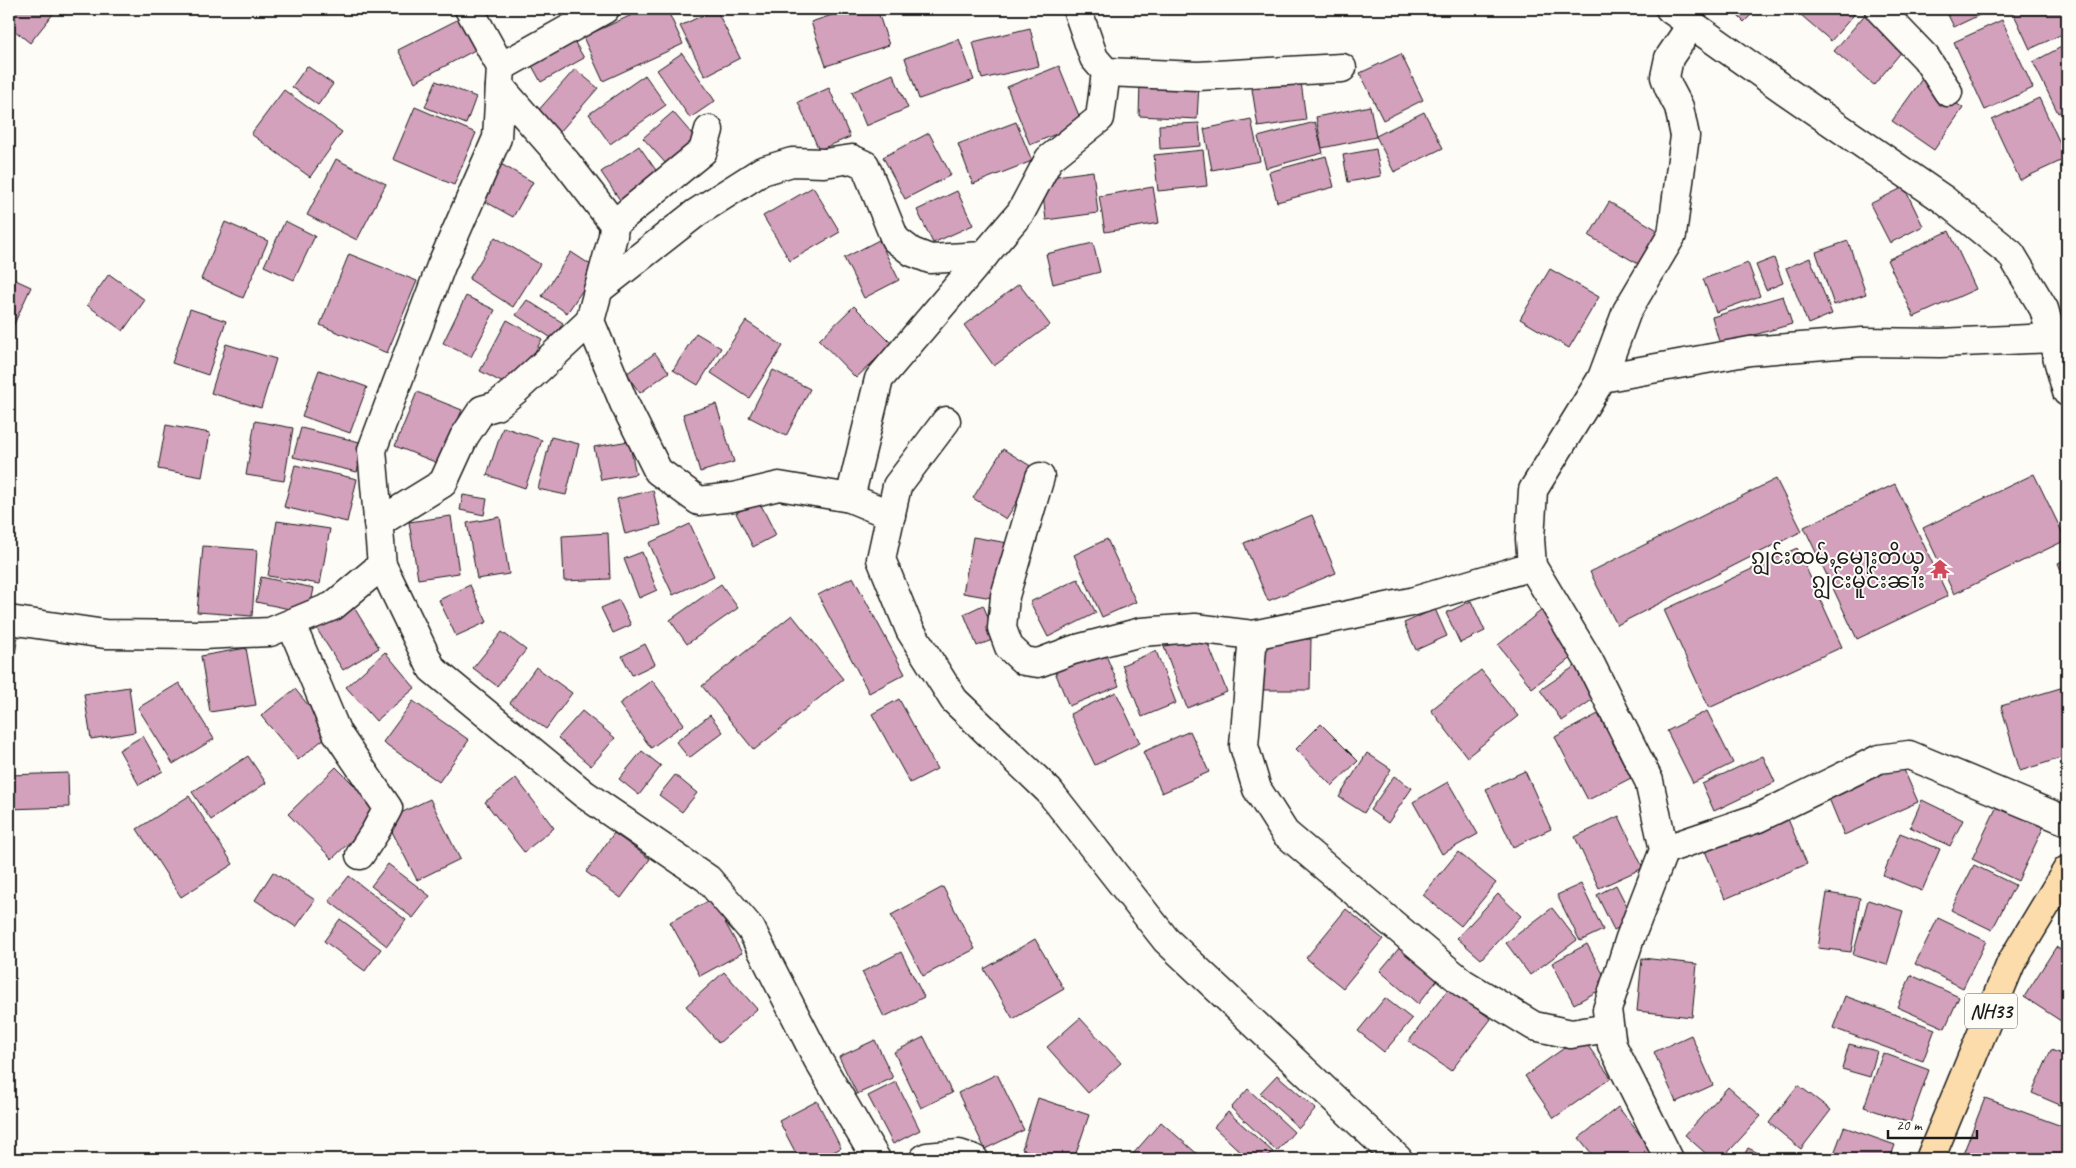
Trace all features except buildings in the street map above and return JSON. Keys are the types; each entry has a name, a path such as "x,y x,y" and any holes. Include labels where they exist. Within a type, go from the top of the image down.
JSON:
{"highway":[{"name":"NH33","path":"1930,1159 2011,963 2067,870"}],"street":[{"path":"378,523 444,483 464,437 482,410 496,406 517,389 590,321 613,236 614,224 501,77 470,9"},
{"path":"501,77 605,9"},
{"path":"1076,9 1094,58 1106,72 1198,76 1342,68"},
{"path":"1879,9 1926,58 1948,92"},
{"path":"1669,1159 1612,1045 1607,1010 1630,938 1664,850 1649,781 1589,661 1532,566 1530,539 1533,490 1602,378 1628,311 1672,235 1685,136 1679,107 1665,77 1681,16 1943,199 2011,254 2044,309 2067,392"},
{"path":"850,498 878,379 1021,212 1049,160 1100,118 1106,72"},
{"path":"501,77 497,138 441,266 372,450 382,565 432,669 584,794 708,879 751,929 818,1060 876,1159"},
{"path":"614,224 703,151 709,130"},
{"path":"598,290 696,213 762,171 792,162 824,163 852,159 865,165 895,240 912,252 930,259 984,256"},
{"path":"590,321 624,403 658,471 698,502 733,497 779,486 850,498 891,515"},
{"path":"1602,378 1750,351 1863,342 1940,343 2052,338"},
{"path":"946,421 897,486 881,560 910,630 954,700 1049,791 1166,940 1398,1159"},
{"path":"1040,478 1005,596 1003,612 1002,628 1009,647 1024,661 1038,663 1072,650 1141,632 1195,628 1253,635 1411,602 1532,566"},
{"path":"9,620 105,634 202,635 270,632 333,606 382,565"},
{"path":"291,624 337,733 388,808 360,855"},
{"path":"1253,635 1244,746 1257,789 1285,833 1463,983 1534,1026 1572,1034 1609,1028"},
{"path":"1664,850 1758,818 1879,759 1909,756 2067,821"},
{"path":"924,1159 927,1157 958,1154 974,1159"}],"place":[{"name":"ၵျွင်းထမ်ႇမေႃးတိယ ၵျွင်းမိူင်းၼၢႆး","path":"1940,569"}]}
